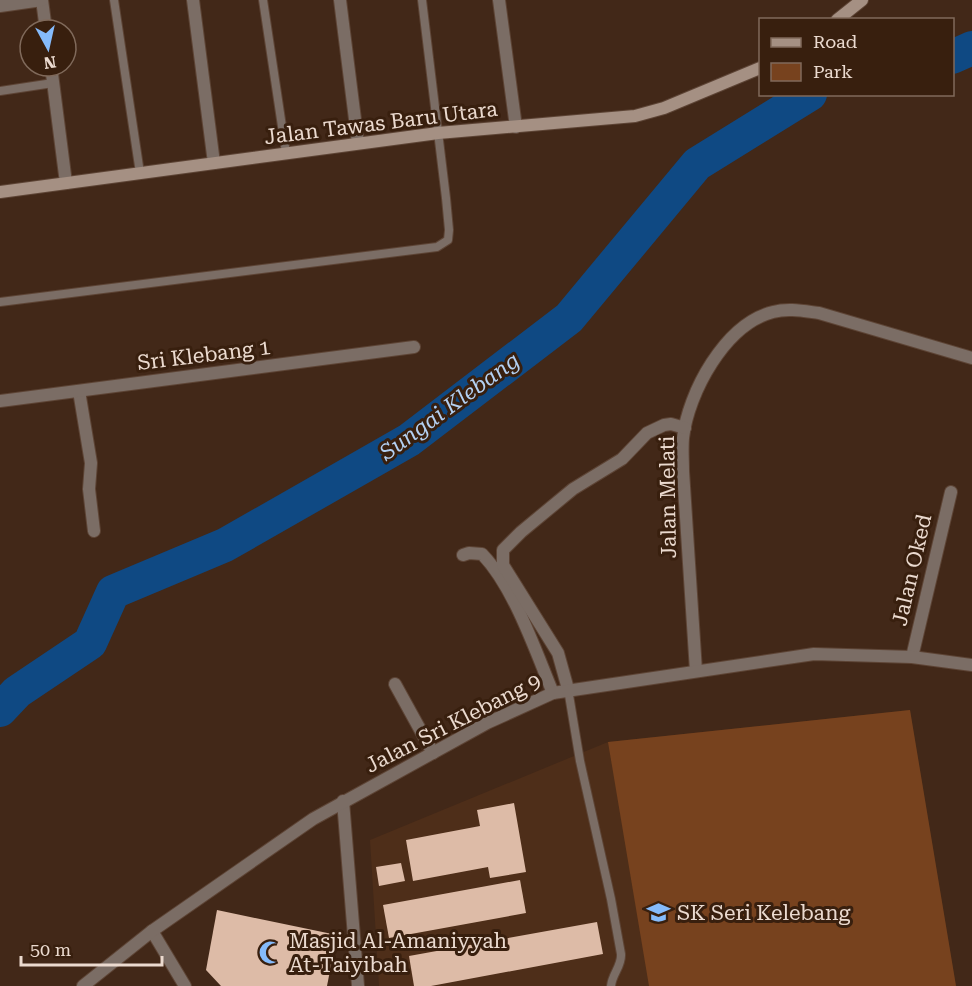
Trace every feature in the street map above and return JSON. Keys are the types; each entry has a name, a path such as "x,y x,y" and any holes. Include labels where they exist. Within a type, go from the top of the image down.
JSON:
{"street":[{"path":"0,6 42,0 44,18"},
{"path":"193,0 214,164"},
{"path":"340,0 358,143"},
{"path":"499,0 516,127"},
{"path":"838,18 847,5 862,0"},
{"name":"Jalan Tawas Baru Utara","path":"0,192 438,133 636,116 664,108 759,68"},
{"path":"52,78 66,183"},
{"name":"Jalan Melati","path":"696,671 683,471 685,428 693,400 717,355 742,328 770,312 783,310 819,313 972,358"},
{"name":"Sri Klebang 1","path":"0,401 414,347"},
{"path":"79,391 91,463 89,489 94,531"},
{"path":"568,689 558,653 503,565 503,550 573,489 622,459 647,433 664,425 685,428"},
{"name":"Jalan Oked","path":"912,657 951,492"},
{"path":"463,555 482,554 492,565 520,617 554,693"},
{"name":"Jalan Sri Klebang 9","path":"83,986 152,931 313,819 514,710 554,693 568,689 814,654 912,657 972,665"},
{"path":"395,684 433,753"},
{"path":"343,801 358,986"},
{"path":"152,931 185,986"}],"lane":[{"path":"114,0 140,173"},
{"path":"263,0 286,153"},
{"path":"0,302 437,247 448,240 449,230 422,0"},
{"path":"0,91 53,82"},
{"path":"568,689 580,761 611,899 621,959 611,986"}],"shaded area":[{"name":"SK Seri Kelebang","path":"910,710 956,986 379,986 370,840 608,742"}],"green space":[{"name":"SK Seri Kelebang","path":"910,710 956,986 649,986 608,742"}],"building":[{"path":"514,803 526,872 490,878 488,867 413,881 406,840 480,826 477,810"},
{"path":"401,863 405,881 379,886 376,867"},
{"path":"520,880 526,913 389,938 383,905"},
{"name":"Masjid Al-Amaniyyah At-Taiyibah","path":"217,910 337,935 327,986 221,986 206,970"},
{"path":"597,922 603,954 431,986 414,986 409,956"}],"waterway":[{"name":"Sungai Klebang","path":"954,56 972,48"},
{"name":"Sungai Klebang","path":"0,710 17,692 90,643 113,592 225,545 409,440 569,318 697,164 807,96"}],"place":[{"name":"SK Seri Kelebang","path":"659,913"},
{"name":"Masjid Al-Amaniyyah At-Taiyibah","path":"271,953"}]}
